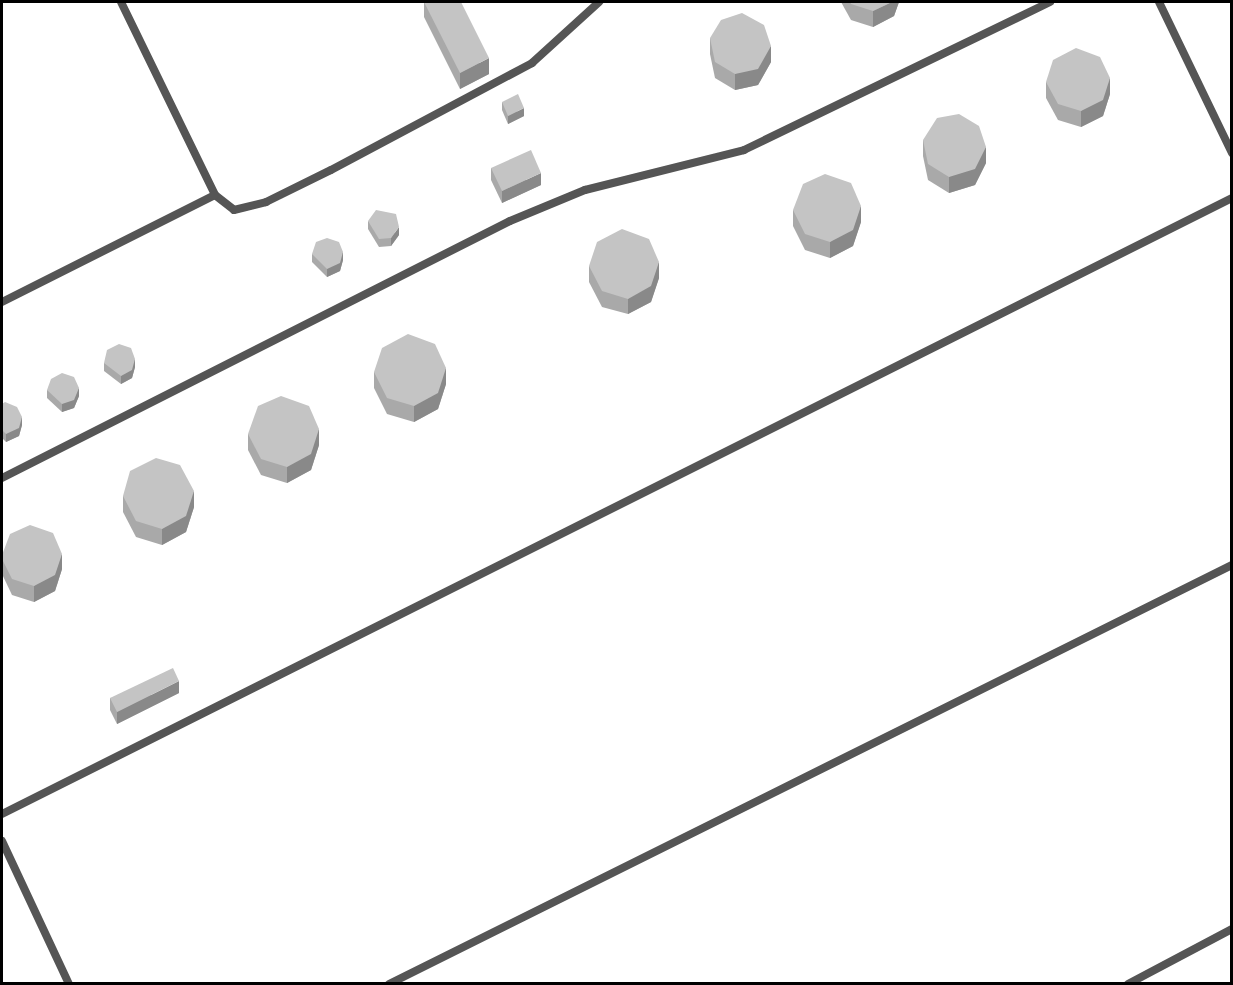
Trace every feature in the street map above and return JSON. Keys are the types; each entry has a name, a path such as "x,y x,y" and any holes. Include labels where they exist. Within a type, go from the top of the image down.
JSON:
{"lane":[{"path":"122,2 215,195 234,210 266,202 331,170 532,63 599,2"},
{"path":"2,478 510,221 585,190 744,150 1050,2"},
{"path":"1159,2 1232,153"},
{"path":"2,302 215,195"},
{"path":"2,814 1232,198"},
{"path":"388,984 1232,565"},
{"path":"2,841 69,984"},
{"path":"1128,984 1232,929"}],"building":[{"path":"424,2 461,2 489,58 460,73"},
{"path":"850,2 892,2 873,11"},
{"path":"742,13 764,25 771,46 758,69 735,74 715,62 710,38 721,20"},
{"path":"1076,48 1100,57 1110,78 1103,100 1081,111 1058,104 1046,82 1053,60"},
{"path":"518,94 524,108 508,116 502,102"},
{"path":"959,114 979,126 986,147 975,169 949,177 928,164 923,140 937,118"},
{"path":"531,150 541,173 502,191 491,168"},
{"path":"825,174 851,183 861,206 853,230 830,242 805,234 793,210 803,184"},
{"path":"376,210 396,214 399,227 391,238 379,239 368,221"},
{"path":"622,229 649,239 659,262 651,286 628,299 602,291 589,266 597,242"},
{"path":"327,238 339,242 343,252 340,263 327,269 312,254 316,242"},
{"path":"408,334 435,344 446,368 438,393 414,406 387,398 374,372 382,348"},
{"path":"119,344 131,348 135,359 132,370 121,376 104,363 107,350"},
{"path":"62,373 74,377 79,388 74,400 62,404 47,390 51,379"},
{"path":"281,396 309,406 319,429 311,454 287,467 261,459 248,434 258,406"},
{"path":"5,402 17,407 22,417 19,428 6,434 2,430 2,404"},
{"path":"156,458 180,465 194,491 186,516 162,529 136,521 123,496 130,471"},
{"path":"30,525 53,533 62,554 55,575 34,586 12,579 2,559 10,534"},
{"path":"173,668 179,681 117,712 110,698"}]}
